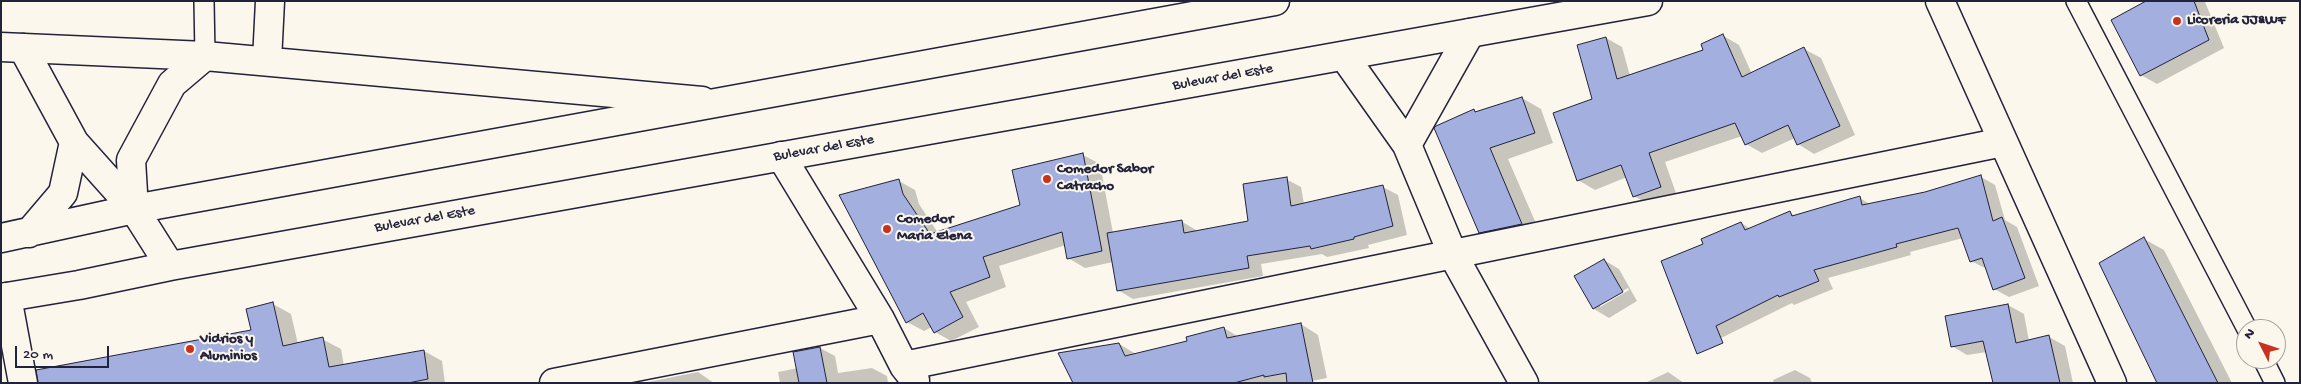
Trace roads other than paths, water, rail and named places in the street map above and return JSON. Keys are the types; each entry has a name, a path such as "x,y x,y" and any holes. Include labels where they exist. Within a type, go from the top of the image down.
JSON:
{"main road":[{"path":"268,61 270,1"},
{"path":"1,238 134,209 720,103 750,95 1276,1"},
{"name":"Bulevar del Este","path":"4,298 170,266 1648,1"},
{"path":"1940,1 2112,383"},
{"path":"1407,145 1470,33"},
{"path":"12,48 205,56 720,103"},
{"path":"12,48 74,142 134,209 170,266"},
{"path":"134,209 132,160 172,84 205,56"},
{"path":"1344,56 1407,145 1453,255 1524,383"},
{"path":"29,232 63,193 74,142"},
{"path":"782,156 880,319 910,374 1453,255 2003,142"},
{"path":"4,298 23,383"},
{"path":"554,383 880,319"}],"lane":[{"path":"204,1 205,56"},
{"path":"2076,1 2242,319"},
{"path":"2268,369 2275,383"}],"place":[{"name":"Licoreria JJ&WF","path":"2177,21"},
{"name":"Comedor Sabor Catracho","path":"1047,179"},
{"name":"Comedor Maria Elena","path":"887,229"},
{"name":"Vidrios y Aluminios","path":"190,349"}]}
